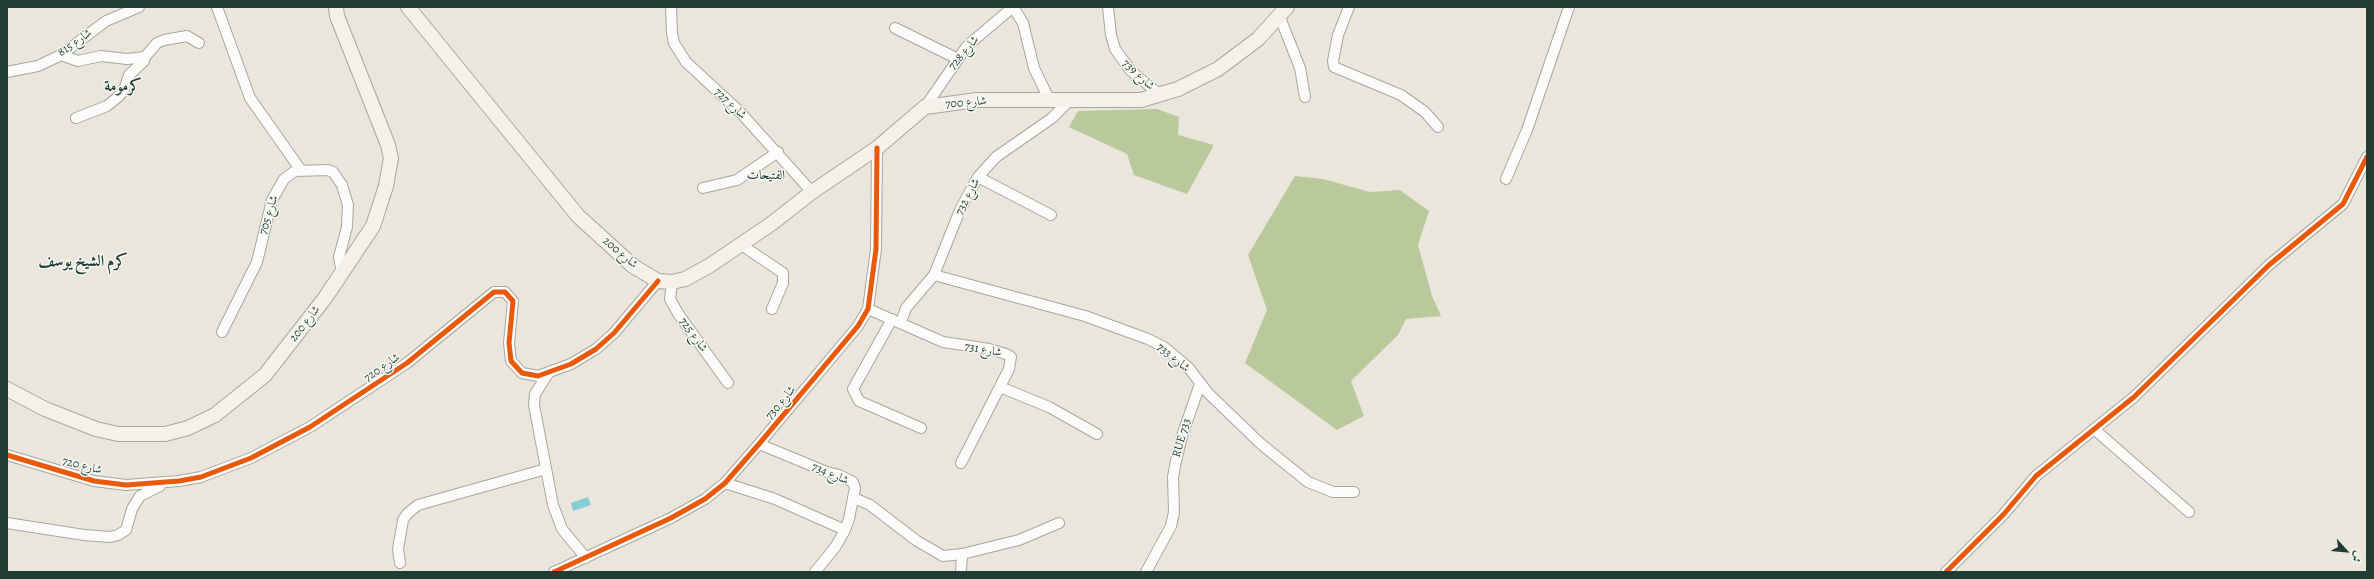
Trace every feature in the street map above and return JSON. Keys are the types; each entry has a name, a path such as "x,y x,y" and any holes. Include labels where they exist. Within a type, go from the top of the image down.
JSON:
{"main road":[{"name":"شارع 200","path":"7,389 45,410 96,429 111,433 165,434 188,428 215,415 265,375 342,273 373,226 386,186 391,158 388,145 338,16 336,7"},
{"name":"شارع 200","path":"408,7 578,216 633,266 665,282"},
{"name":"شارع 700","path":"924,107 977,100 1141,100 1178,89 1218,69 1258,39 1283,11"},
{"path":"665,282 685,279 771,224 812,192 877,148 924,107"}],"street":[{"name":"شارع 815","path":"7,72 38,66 61,55 106,21 140,7"},
{"path":"218,7 250,98 300,169 328,170 333,172 346,195 347,227 339,257 342,273"},
{"name":"شارع 727","path":"671,7 672,33 677,51 686,62 740,112 778,152 812,192"},
{"path":"1013,7 1023,23 1034,68 1049,99"},
{"name":"شارع 728","path":"924,107 958,58 990,25 1013,7"},
{"name":"شارع 739","path":"1108,7 1111,35 1115,49 1131,71 1160,94"},
{"path":"1349,7 1338,35 1333,61 1334,67 1401,95 1425,112 1438,127"},
{"path":"1506,179 1527,130 1569,7"},
{"path":"1283,11 1300,68 1305,97"},
{"path":"895,28 958,58"},
{"path":"76,118 107,106 113,102 124,90 129,75 144,61 145,57 157,43 164,40 187,36 199,43"},
{"path":"61,55 78,61 96,57 119,57 127,59 145,57"},
{"name":"شارع 732","path":"921,428 859,401 853,389 896,321 934,275 960,210 978,177 996,157 1052,118 1070,100"},
{"name":"شارع 730","path":"554,572 670,518 705,499 724,483 759,444 841,347 868,309 876,249 877,148"},
{"path":"703,188 738,180 778,152"},
{"path":"1946,572 2003,514 2036,476 2134,397 2269,266 2343,204 2367,157"},
{"name":"شارع 705","path":"222,332 257,262 272,200 284,179 300,169"},
{"path":"978,177 1051,215"},
{"path":"740,244 783,273 783,283 772,309"},
{"name":"شارع 733","path":"934,275 1085,316 1148,339 1164,347 1188,367 1200,384 1261,444 1308,482 1332,492 1354,492"},
{"name":"شارع 720","path":"7,455 94,481 126,485 179,481 223,470 277,445 310,426 412,359 494,292 505,292 513,301 509,352 515,368 530,376 549,372 571,364 596,349 665,282"},
{"name":"شارع 725","path":"665,282 670,298 679,315 728,383"},
{"name":"شارع 731","path":"868,309 952,345 1006,354 1010,357 1011,362 1000,387 960,463"},
{"path":"549,372 535,394 534,405 546,469 557,519 562,529 586,558"},
{"name":"RUE 733","path":"1146,572 1171,526 1174,494 1173,478 1177,455 1200,384"},
{"path":"1000,387 1049,407 1097,434"},
{"path":"2094,429 2189,512"},
{"name":"شارع 734","path":"759,444 848,478 855,488 854,498 845,530 836,546 815,572"},
{"path":"400,563 398,549 403,520 407,514 418,505 546,469"},
{"path":"7,523 84,535 110,537 118,535 126,530 132,510 140,496 150,490 179,481"},
{"path":"724,483 775,499 845,530"},
{"path":"854,498 884,514 933,551 943,556 962,554 1019,540 1059,523"},
{"path":"961,572 962,554"}],"green space":[{"path":"1157,109 1179,117 1178,135 1214,145 1187,194 1134,175 1127,154 1069,127 1078,111"},
{"path":"1295,176 1323,179 1370,192 1400,190 1429,211 1418,245 1432,296 1441,316 1406,319 1398,335 1351,381 1364,416 1337,430 1245,363 1267,310 1248,255"}],"water":[{"path":"588,497 591,505 573,511 571,503"}],"cycle path":[{"path":"554,572 671,518 705,499 725,483 858,326 868,309 876,249 877,148"},
{"path":"1946,572 2003,515 2036,476 2134,397 2269,265 2343,204 2367,157"},
{"path":"7,455 94,481 126,485 179,481 201,477 251,458 310,427 407,363 494,292 505,292 513,301 509,343 511,361 522,373 538,376 571,364 596,349 614,333 658,281"}],"district":[{"name":"كرمومة","path":"123,87"},
{"name":"الفتيحات","path":"766,176"},
{"name":"كرم الشيخ يوسف","path":"83,262"}]}
